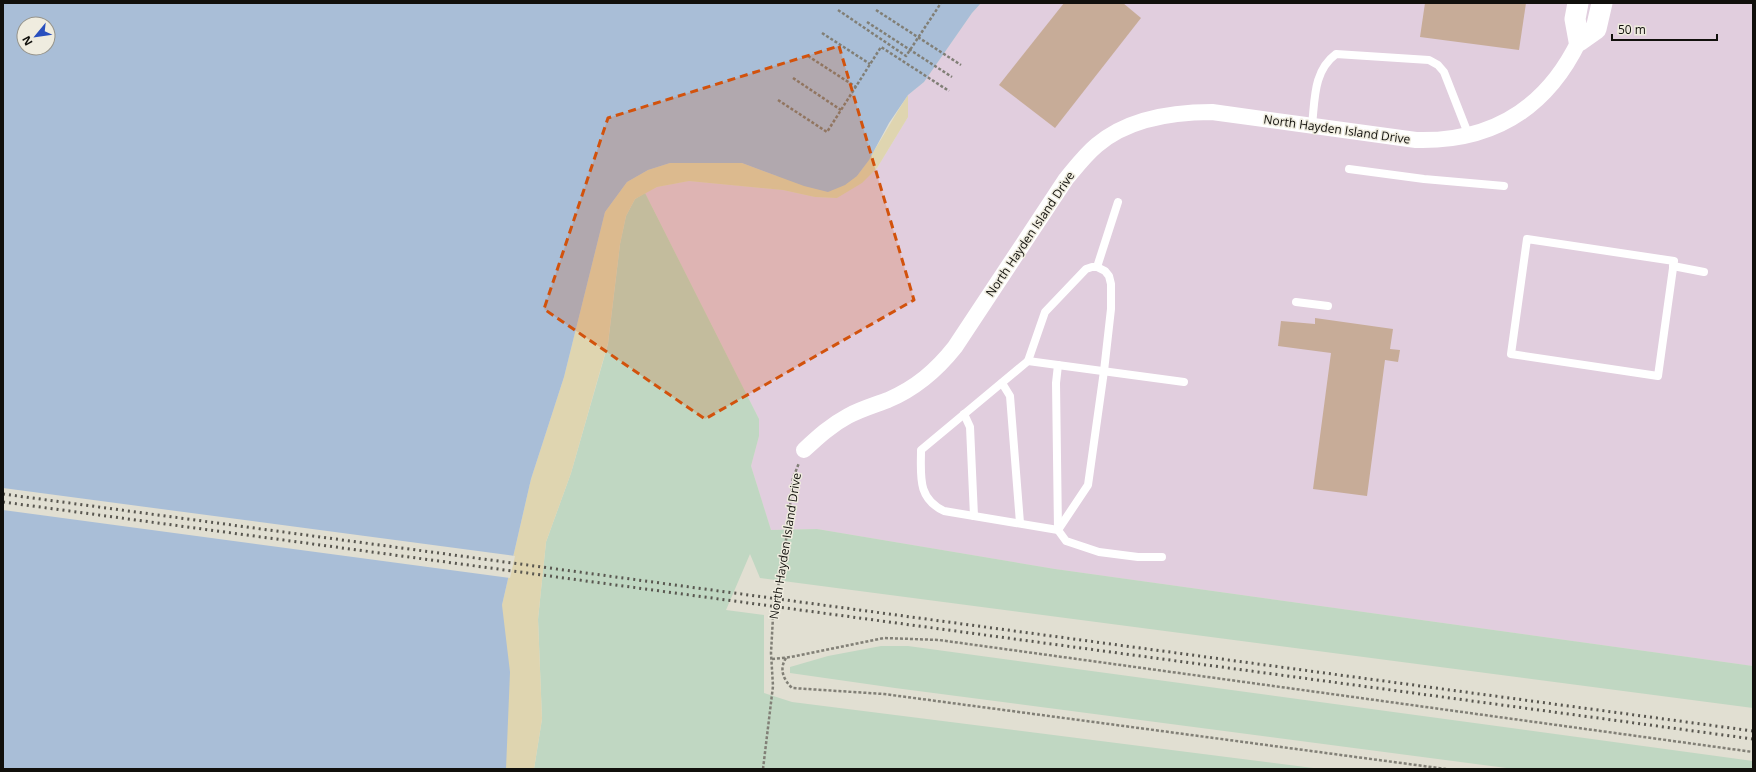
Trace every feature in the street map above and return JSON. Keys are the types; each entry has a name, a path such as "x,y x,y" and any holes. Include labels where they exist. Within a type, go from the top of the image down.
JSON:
{"street":[{"path":"1578,3 1575,18 1579,41"},
{"name":"North Hayden Island Drive","path":"804,450 828,428 849,416 911,388 926,378 943,363 1066,179 1097,144 1119,130 1145,120 1166,115 1187,112 1212,112 1416,140 1436,140 1469,136 1497,126 1513,117 1544,93 1565,68 1579,41 1596,29 1602,3"}],"lane":[{"path":"1312,125 1317,82 1329,60 1336,54 1429,60 1438,65 1444,72 1469,136"},
{"path":"1349,169 1424,179 1504,186"},
{"path":"1097,267 1118,202"},
{"path":"1527,240 1674,261 1673,266 1658,376 1511,354 1527,240"},
{"path":"1673,266 1704,272"},
{"path":"1097,267 1105,271 1109,276 1111,284 1111,309 1088,485 1058,530 944,511 934,506 926,497 921,481 921,450 1028,361 1045,312 1086,269 1097,267"},
{"path":"1296,302 1328,306"},
{"path":"1028,361 1184,382"},
{"path":"1058,365 1056,383 1058,530 1066,540 1099,552 1138,557 1162,557"},
{"path":"1002,383 1010,396 1020,523"},
{"path":"964,414 970,427 974,516"}],"path":[{"path":"838,10 906,56 941,3"},
{"path":"876,10 961,65"},
{"path":"867,22 952,76"},
{"path":"822,33 870,64"},
{"path":"778,100 827,132 881,47 949,91"},
{"path":"808,56 856,87"},
{"path":"793,78 841,110"},
{"name":"North Hayden Island Drive","path":"763,769 773,686 773,618 787,534 793,478 804,450"},
{"path":"772,659 786,658 884,638 939,640 1753,752"},
{"path":"786,658 782,664 781,671 786,682 792,688 884,694 1446,769"}],"highlighted area":[{"path":"839,46 914,300 705,419 544,309 608,118"}],"shaded area":[{"path":"981,3 1753,3 1753,666 1055,569 817,529 771,530 751,466 759,436 759,419 645,193 657,187 689,181 783,190 815,197 837,198 877,168 908,117 908,95 924,82 972,13"}],"green space":[{"path":"645,193 759,419 759,436 751,466 771,530 817,529 1055,569 1753,666 1753,708 760,578 750,554 726,610 764,615 764,693 792,702 1321,769 534,769 542,719 538,619 546,542 571,473 608,344 620,244 626,216 635,199"},
{"path":"881,646 908,646 1753,761 1753,769 1514,769 790,673 790,667 828,656"}],"sand":[{"path":"908,95 908,117 877,168 862,183 837,198 815,197 783,190 689,181 657,187 635,199 626,216 620,244 608,343 571,473 546,542 538,619 542,719 534,769 506,769 502,605 531,479 564,377 605,212 627,182 648,170 670,163 742,163 777,176 857,176"}],"water":[{"path":"3,3 981,3 972,13 924,82 908,95 889,123 869,160 857,176 845,185 828,192 804,186 742,163 670,163 648,170 627,182 605,212 564,377 531,479 502,605 510,672 506,769 3,769"}],"pier":[{"path":"3,488 515,556 510,578 3,510"}],"building":[{"path":"1064,3 1123,3 1141,18 1055,128 999,85"},
{"path":"1425,3 1526,3 1519,50 1420,37"},
{"path":"1315,318 1393,329 1390,349 1400,350 1398,362 1385,360 1367,496 1313,489 1331,353 1278,346 1281,321 1315,324"}],"railway":[{"path":"3,494 1753,731"},
{"path":"3,502 1753,739"}]}
